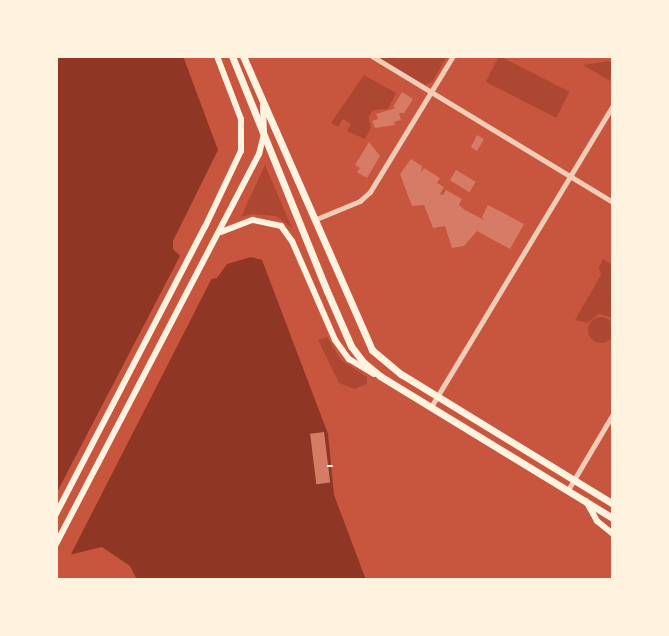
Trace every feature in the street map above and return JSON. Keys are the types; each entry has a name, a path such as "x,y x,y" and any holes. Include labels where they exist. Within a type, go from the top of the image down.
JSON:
{"main road":[{"path":"56,514 205,228 243,143 241,119 217,56"},
{"path":"232,56 351,346 380,376"},
{"path":"243,56 372,350 388,365 613,504"},
{"path":"56,544 259,154 264,134 264,106"},
{"path":"220,233 253,220 281,226 292,242 342,352 359,366 380,376 613,518"},
{"path":"586,501 597,521 613,534"}],"street":[{"path":"372,56 613,202"},
{"path":"313,220 360,201 370,192 453,56"},
{"path":"431,408 613,105"},
{"path":"567,490 613,414"}],"shaded area":[{"path":"56,56 183,56 218,150 173,241 173,249 205,280 217,278 227,264 251,257 262,260 328,434 334,495 366,580 137,580 130,566 102,547 56,558"},
{"path":"376,56 447,56 432,82 425,85"},
{"path":"499,56 569,92 556,118 486,82"},
{"path":"609,61 613,64 610,81 583,65"},
{"path":"364,75 396,93 388,109 373,110 369,117 371,128 365,139 347,131 351,124 343,119 338,127 331,123"},
{"path":"265,165 292,228 276,216 252,214 241,217"},
{"path":"603,259 613,265 613,318 599,314 587,323 575,320 601,275 599,267"},
{"path":"601,317 610,321 614,330 610,339 601,343 592,339 588,330 592,321"},
{"path":"327,337 341,360 367,377 367,384 354,389 339,383 318,340"}],"pier":[{"path":"181,254 203,275 213,276 68,560 56,562 56,494"}],"building":[{"path":"402,92 413,99 404,113 399,113 401,120 394,122 395,125 375,128 372,121 378,119 376,114 396,108 393,107"},
{"path":"477,135 484,139 477,151 471,147"},
{"path":"369,142 380,156 367,178 357,172 360,168 355,165"},
{"path":"411,159 422,166 421,173 424,168 440,178 437,183 444,187 440,194 443,195 446,190 462,199 459,205 465,210 484,220 482,217 488,205 524,224 510,249 477,231 464,246 452,248 445,226 433,228 424,205 412,206 400,174"},
{"path":"456,170 476,182 470,192 450,180"},
{"path":"324,432 330,483 316,484 310,434"}]}
